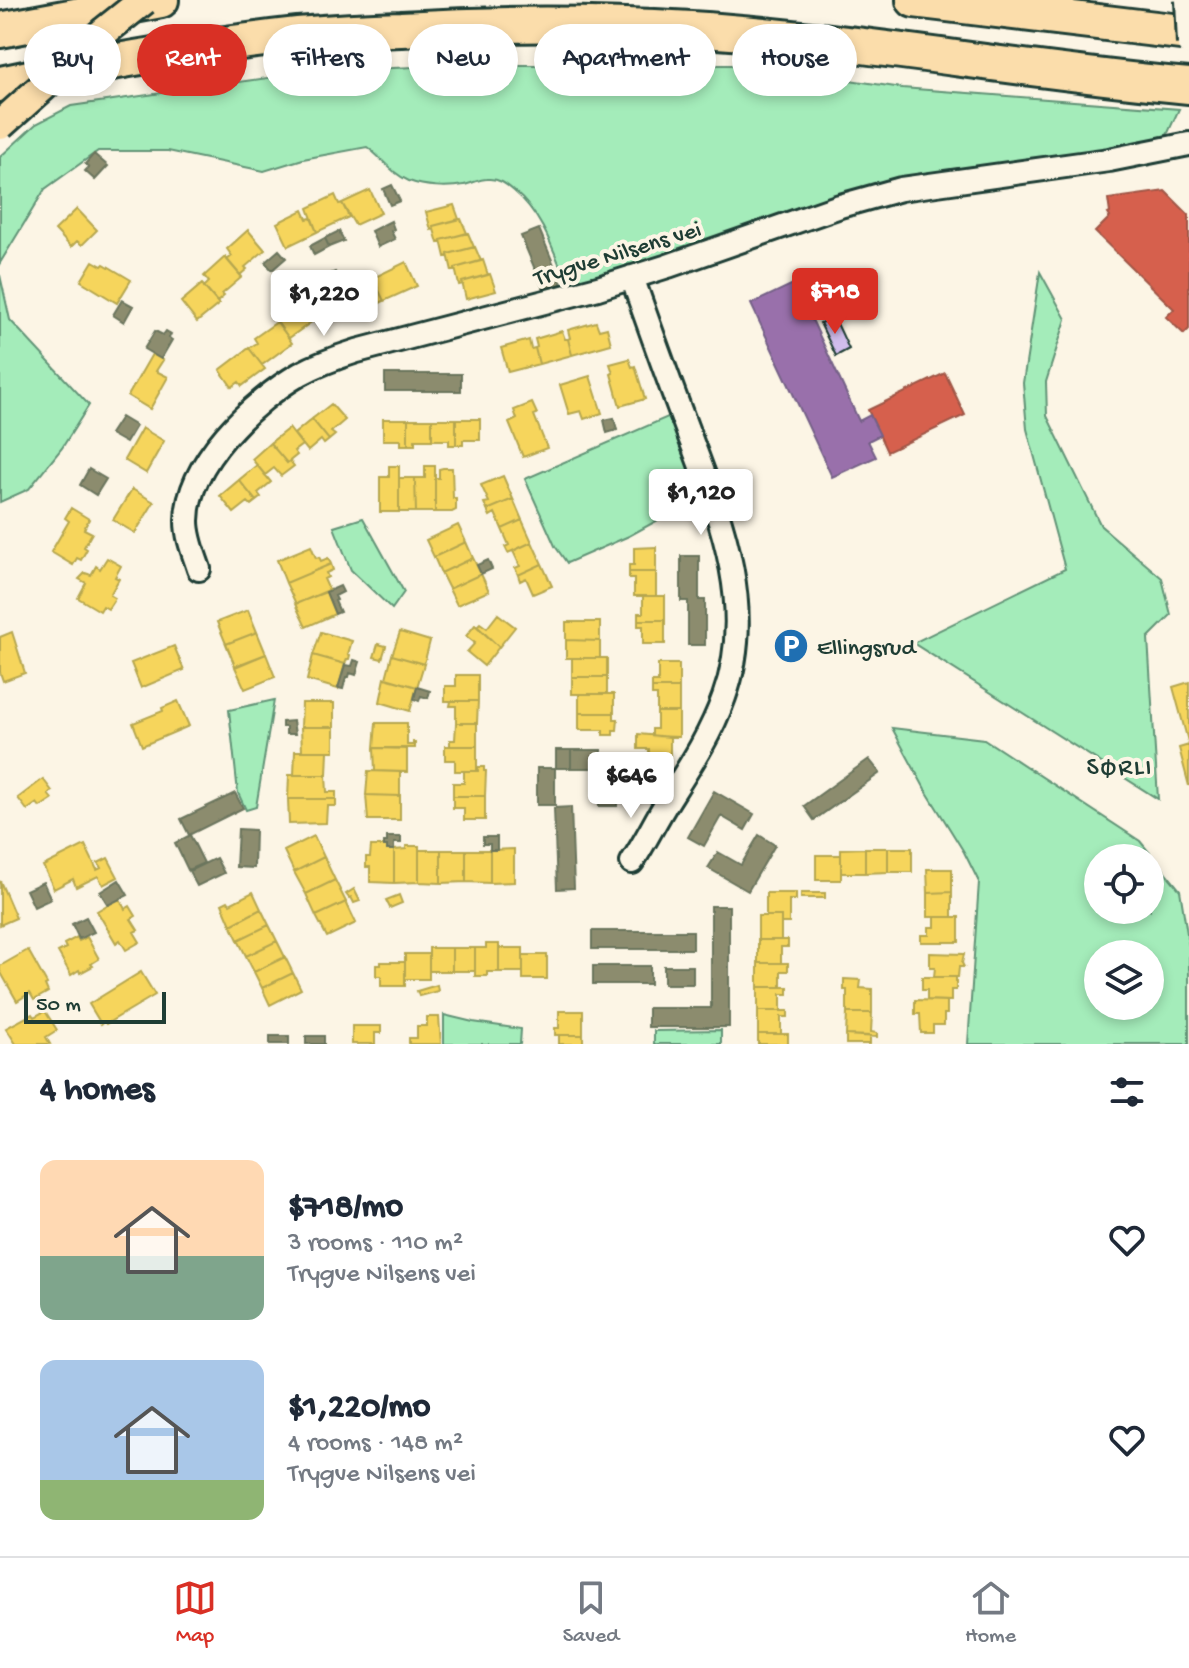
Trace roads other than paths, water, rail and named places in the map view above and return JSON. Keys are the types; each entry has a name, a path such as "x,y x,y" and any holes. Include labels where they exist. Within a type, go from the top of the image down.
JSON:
{"highway":[{"path":"0,30 161,0"},
{"path":"914,0 1189,33"},
{"path":"0,84 116,61 300,35 556,24 751,34 1189,86"}],"main road":[{"path":"0,125 144,0"}],"street":[{"path":"1187,0 1189,44"},
{"name":"Trygve Nilsens vei","path":"199,569 191,547 188,506 196,482 210,458 234,427 255,407 277,389 321,364 357,351 632,277 840,206 901,189 1109,160 1189,144"},
{"path":"632,277 721,525 734,582 738,622 732,671 716,718 691,766 632,862"}],"place":[{"name":"Ellingsrud","path":"791,646"}],"district":[{"name":"SØRLI","path":"1120,765"}]}
